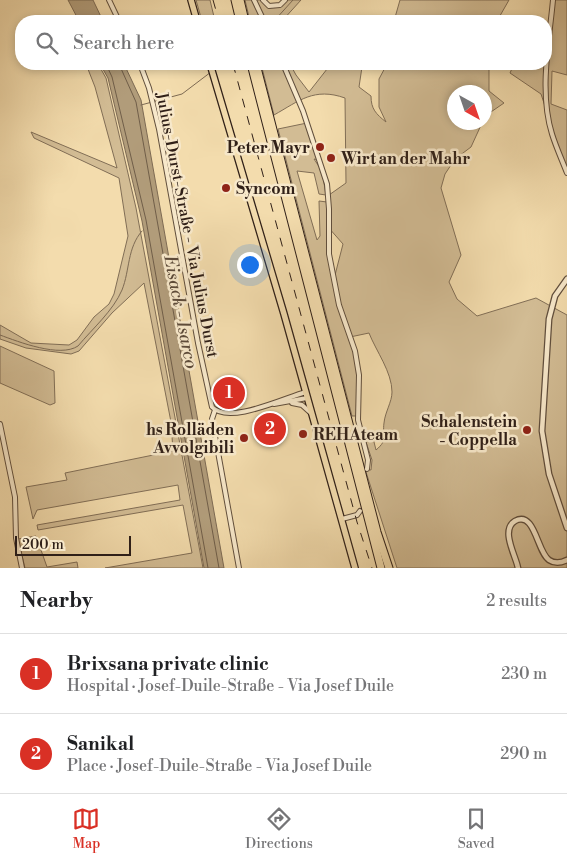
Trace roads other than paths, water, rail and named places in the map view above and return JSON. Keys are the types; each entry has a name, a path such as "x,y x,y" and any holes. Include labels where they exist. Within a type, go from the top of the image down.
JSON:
{"highway":[{"path":"235,0 239,15"},
{"path":"240,0 244,15"},
{"path":"253,70 382,568"},
{"path":"258,70 377,532 389,568"}],"main road":[{"path":"191,0 196,15"},
{"path":"211,70 266,254 355,568"}],"street":[{"path":"109,0 116,15"},
{"path":"254,0 261,15"},
{"path":"263,0 269,6 280,5 285,0"},
{"path":"551,15 552,0"},
{"name":"Julius-Durst-Straße - Via Julius Durst","path":"142,70 154,105 209,402 215,410 212,419 239,568"},
{"path":"286,70 304,111 327,184 329,254 339,305 355,351 359,375 358,420 368,460 367,469"},
{"path":"547,70 547,109 551,132 567,173"},
{"path":"567,279 555,296 549,319 542,426 549,474 567,528"},
{"path":"215,410 228,414 306,395"},
{"path":"290,403 306,395"},
{"path":"269,405 290,403 302,405 312,414"},
{"path":"0,424 14,496 16,538 22,568"},
{"path":"342,519 360,511"},
{"path":"518,568 508,533 512,524 518,520 526,521 532,526 543,554 548,559 559,562 567,560"}],"water":[{"path":"68,0 93,0 100,15 76,15"},
{"path":"103,70 127,70 141,100 224,568 204,568 142,221 108,78"}],"waterway":[{"path":"279,15 293,0"},
{"path":"141,105 182,94 211,72"},
{"path":"0,335 28,345 50,350 70,349 78,346 118,298 125,282 129,259 134,245 142,231"}],"railway":[{"path":"213,0 217,15"},
{"path":"235,70 357,522 372,568"}],"place":[{"name":"Peter Mayr","path":"320,147"},
{"name":"Wirt an der Mahr","path":"331,158"},
{"name":"Syncom","path":"226,188"},
{"name":"Brixsana private clinic","path":"229,393"},
{"name":"Sanikal","path":"270,429"},
{"name":"Schalenstein - Coppella","path":"527,430"},
{"name":"REHAteam","path":"303,434"},
{"name":"hs Rolläden Avvolgibili","path":"244,438"}],"water label":[{"name":"Eisack - Isarco","path":"181,312"}]}
